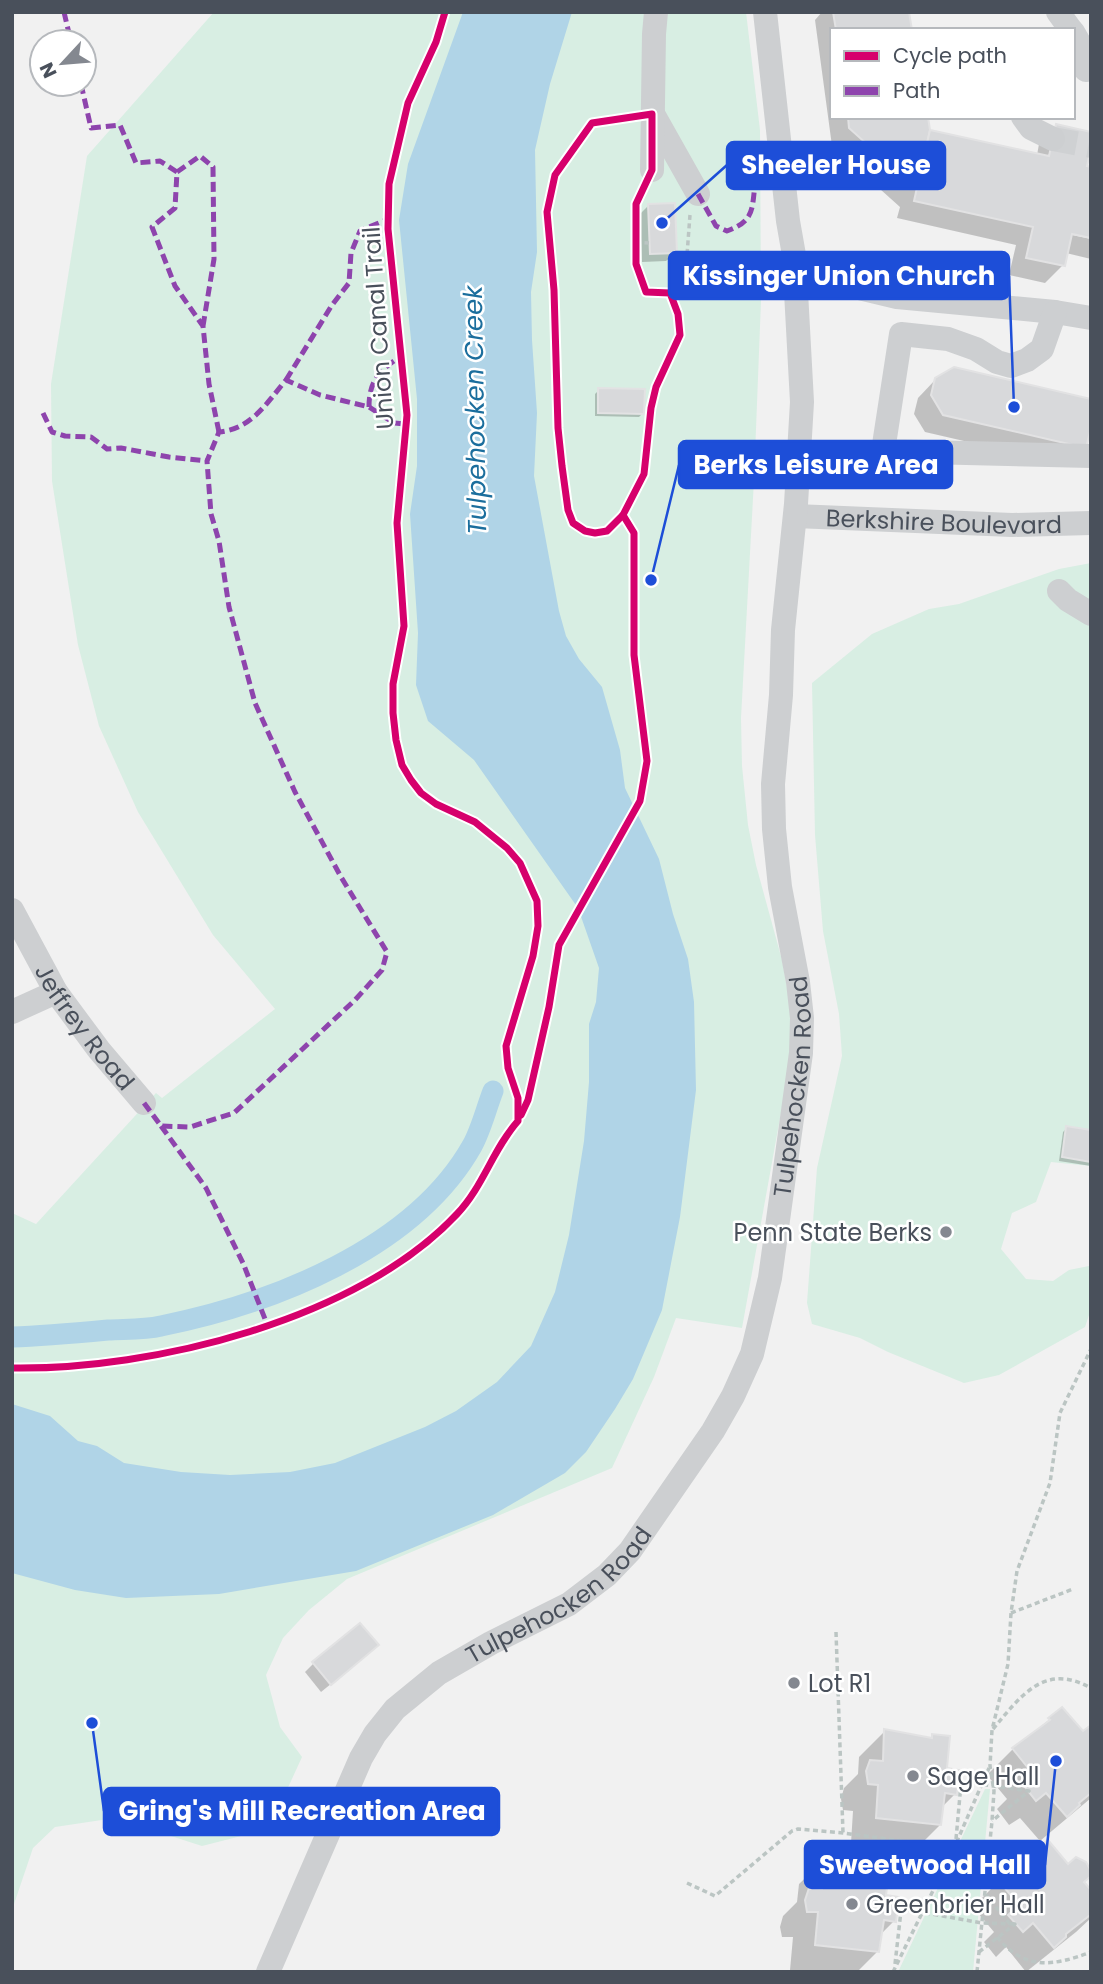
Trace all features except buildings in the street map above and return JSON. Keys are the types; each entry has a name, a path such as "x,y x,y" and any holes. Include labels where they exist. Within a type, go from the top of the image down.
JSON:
{"street":[{"path":"652,170 656,12"},
{"name":"Tulpehocken Road","path":"268,1972 361,1758 375,1734 395,1709 439,1673 491,1643 569,1604 607,1575 630,1551 713,1431 752,1354 770,1278 801,1053 802,1018 780,887 773,784 802,402 794,255 765,12"},
{"path":"1058,12 1070,28"},
{"path":"1075,36 1081,46 1083,71"},
{"path":"652,114 698,194"},
{"path":"1024,119 1031,128 1053,139"},
{"path":"830,281 897,297 1091,318"},
{"path":"1055,312 1042,349 1027,360 1011,366 947,339 901,334 883,451 1091,456"},
{"name":"Berkshire Boulevard","path":"795,510 1012,525 1091,523"},
{"path":"1059,591 1091,614"},
{"name":"Jeffrey Road","path":"12,910 56,992 99,1050 144,1103"},
{"path":"12,1012 56,992"}],"path":[{"path":"652,114 592,123 555,175 547,212 558,357 558,428 568,510 573,523 585,531 595,533 607,530 623,515 644,474 656,387 680,335 678,314 670,293"},
{"path":"652,170 636,204 636,264 646,292 670,293"},
{"path":"695,288 685,268 691,204 698,194"},
{"path":"636,242 649,243"},
{"path":"670,293 685,268"},
{"path":"12,1368 132,1360 220,1340 316,1308 366,1284 415,1251 458,1213 486,1175 528,1100 549,1007 559,944 640,801 647,761 634,654 634,533 623,515"},
{"path":"977,1972 992,1821 992,1730 1008,1664 1017,1571 1050,1483 1060,1413 1091,1349"},
{"path":"1011,1613 1073,1589"},
{"path":"836,1632 843,1833"},
{"path":"992,1730 1019,1698 1044,1681 1068,1678 1091,1688"},
{"path":"894,1970 955,1847 990,1766"},
{"path":"955,1847 961,1784 958,1781 1029,1791 992,1821"},
{"path":"687,1883 715,1896 792,1831 798,1829 955,1847"},
{"path":"985,1895 1010,1924"},
{"path":"894,1970 901,1911 898,1908 982,1923 1015,1924 979,1952"},
{"path":"997,1937 1004,1946 1042,1963 1063,1962 1091,1952"}],"green space":[{"path":"214,12 746,12 760,130 761,301 741,718 742,766 748,825 756,865 782,960 790,1005 790,1063 742,1328 676,1318 654,1377 612,1468 347,1579 309,1610 283,1638 266,1675 280,1727 302,1757 269,1829 202,1846 115,1818 55,1827 33,1848 12,1910 12,1213 36,1224 156,1093 162,1098 275,1009 213,935 138,812 99,726 78,645 52,481 51,384 87,156"},
{"path":"1091,563 1091,1166 1051,1162 1036,1202 1012,1213 1001,1249 1026,1279 1053,1281 1069,1270 1089,1266 1091,1309 1085,1327 999,1375 964,1383 860,1338 812,1324 807,1303 817,1168 842,1056 839,1014 823,931 815,835 812,683 872,634 929,609 959,604 1059,569"},
{"path":"985,1789 990,1789 973,1972 898,1972"}],"water":[{"name":"Tulpehocken Creek","path":"463,12 572,12 550,84 535,150 537,252 531,292 537,413 534,476 566,636 579,659 602,687 620,750 625,788 659,859 688,959 694,1002 696,1090 680,1217 662,1310 633,1379 586,1452 565,1473 493,1515 356,1571 219,1594 126,1598 75,1590 12,1573 12,1404 50,1416 78,1441 97,1446 124,1463 181,1472 230,1475 290,1472 335,1463 425,1427 456,1411 497,1382 531,1346 555,1292 569,1235 584,1141 589,1082 589,1024 596,1002 599,968 578,908 474,760 428,721 416,685 418,633 410,514 417,466 417,399 399,220 408,164"}],"waterway":[{"path":"12,1337 161,1326 248,1303 292,1287 336,1266 377,1242 414,1214 446,1182 472,1146 493,1091"}],"tunnel":[{"path":"1053,139 1091,146"}],"marked path":[{"path":"64,12 68,28"},
{"path":"84,98 91,128 120,125 136,163 160,161 177,172"},
{"path":"203,326 214,259 213,167 200,156 177,172 175,208 152,227 175,286 203,326 209,384 219,432"},
{"path":"698,194 716,226 727,231 742,223 750,214 755,184 784,178"},
{"path":"286,380 332,305 349,283 351,253 360,231 388,219"},
{"path":"794,255 830,281"},
{"path":"369,407 371,390 377,377 401,356"},
{"path":"144,1103 161,1126 190,1127 234,1113 355,1000 382,970 387,952 341,877 295,792 255,703 229,607 219,541 211,514 207,461 219,432 249,421 286,380 320,395 369,407 394,423 406,424"},
{"path":"43,413 52,432 65,436 91,437 107,449 121,448 207,461"},
{"path":"161,1126 206,1188 243,1263 267,1324"}],"cycle path":[{"name":"Union Canal Trail","path":"12,1368 127,1360 189,1348 310,1310 366,1283 415,1251 457,1214 474,1192 518,1121 518,1098 508,1068 506,1046 533,956 538,926 537,901 520,863 507,848 475,822 436,804 421,793 411,780 402,765 393,713 393,684 404,626 397,523 407,415 388,229 389,184 408,103 436,42 445,12"},
{"path":"652,114 652,170 636,204 636,264 646,292 670,293 678,314 680,335 656,387 644,474 623,515 607,531 595,533 585,531 573,523 568,510 558,428 554,290 547,212 555,175 592,123 652,114"},
{"path":"521,1115 528,1100 549,1007 559,945 640,801 647,761 634,655 634,533 623,515"}],"place":[{"name":"Sheeler House","path":"662,223"},
{"name":"Kissinger Union Church","path":"1014,407"},
{"name":"Berks Leisure Area","path":"651,580"},
{"name":"Penn State Berks","path":"946,1232"},
{"name":"Lot R1","path":"794,1683"},
{"name":"Gring's Mill Recreation Area","path":"92,1723"},
{"name":"Sweetwood Hall","path":"1056,1761"},
{"name":"Sage Hall","path":"913,1776"},
{"name":"Greenbrier Hall","path":"852,1904"}]}
